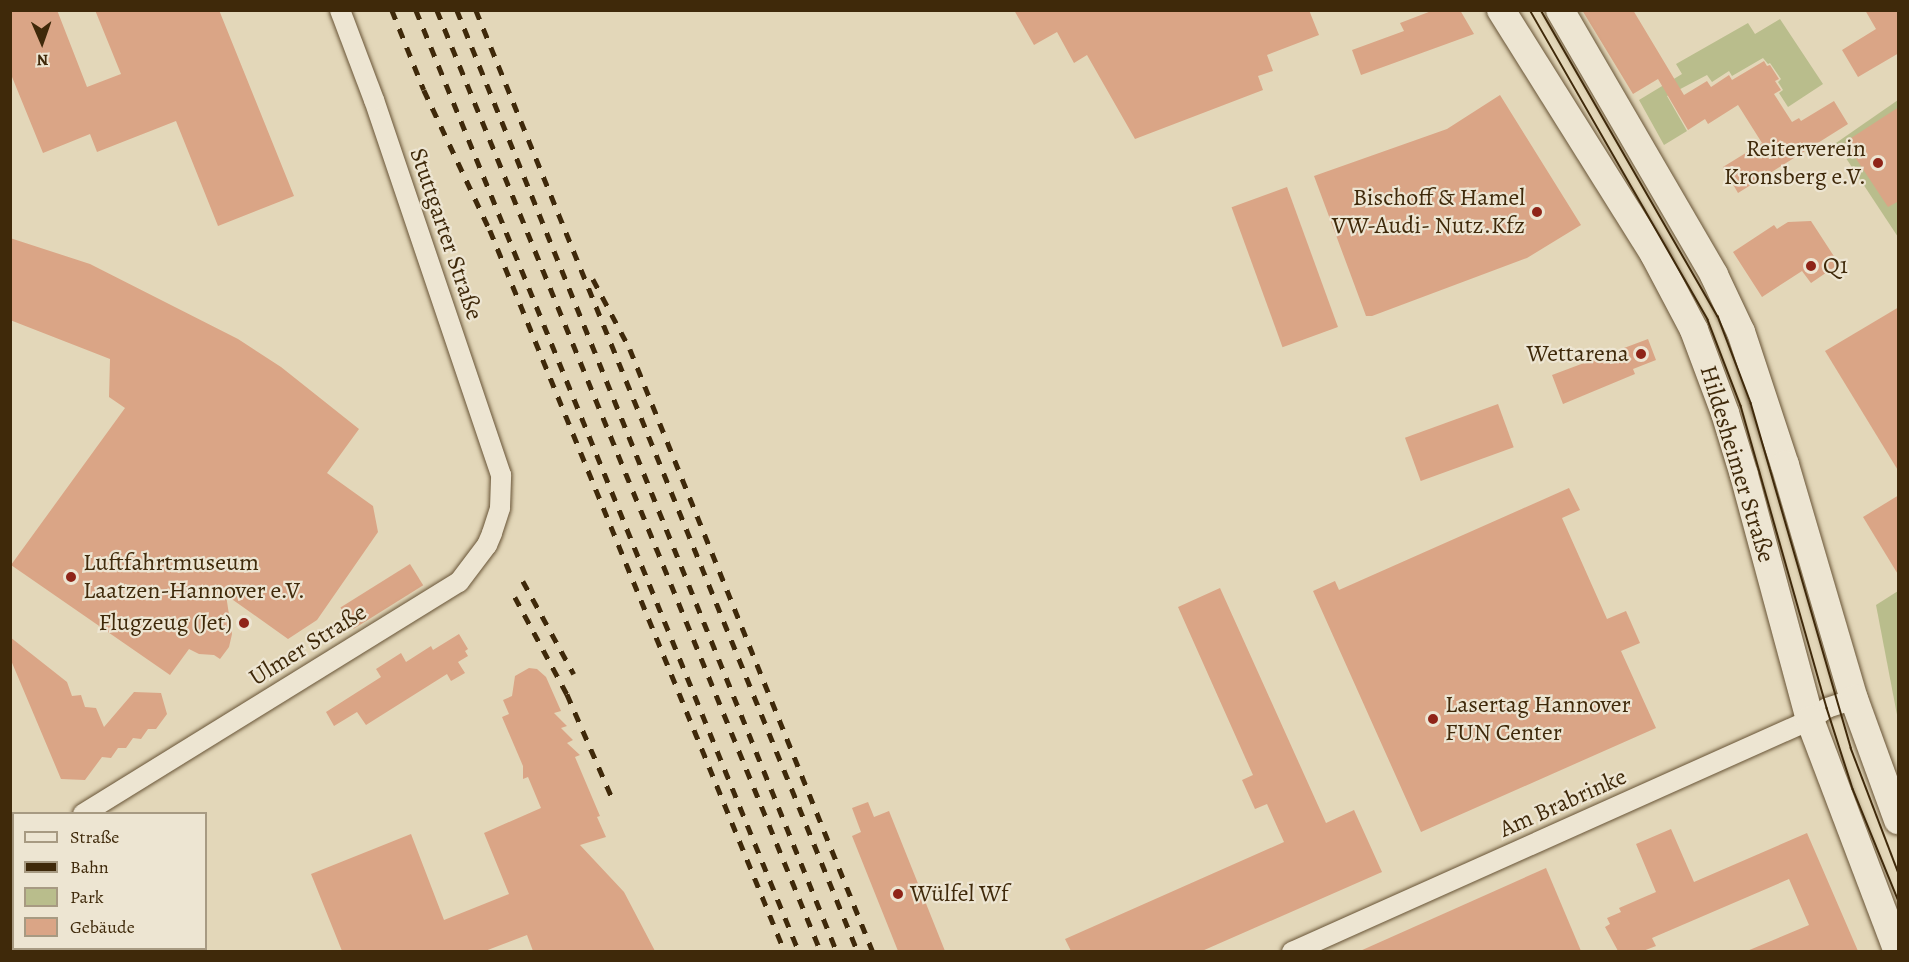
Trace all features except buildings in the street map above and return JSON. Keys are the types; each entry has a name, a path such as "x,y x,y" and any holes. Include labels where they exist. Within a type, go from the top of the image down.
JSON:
{"main road":[{"name":"Hildesheimer Straße","path":"1502,10 1654,254 1694,330 1725,413 1744,475 1810,720 1898,951"},
{"name":"Hildesheimer Straße","path":"1560,10 1714,275 1741,332 1778,443 1854,699 1899,820"}],"street":[{"name":"Stuttgarter Straße","path":"340,10 374,100 501,475"},
{"name":"Ulmer Straße","path":"84,812 459,582 487,545 492,533 500,508 501,475"},
{"name":"Am Brabrinke","path":"1292,951 1810,720 1827,708 1854,699"}],"green space":[{"path":"1780,19 1823,84 1788,107 1779,93 1783,90 1778,82 1781,79 1770,63 1768,64 1763,58 1732,76 1729,71 1712,82 1707,75 1667,96 1687,131 1664,145 1639,100 1682,74 1676,64 1748,23 1755,34"},
{"name":"Reiterverein Kronsberg e.V.","path":"1898,100 1898,237 1836,143"},
{"path":"1898,591 1898,720 1876,605"}],"tram line":[{"path":"1530,10 1708,320 1741,406 1827,708 1853,789 1898,899"},
{"path":"1541,10 1718,316 1751,403 1851,748 1898,871"}],"railway":[{"path":"392,10 424,90 490,230 785,952"},
{"path":"416,10 799,952"},
{"path":"437,10 821,952"},
{"path":"457,10 837,952"},
{"path":"476,10 858,952"},
{"path":"593,279 630,349 873,952"},
{"path":"523,581 574,674"},
{"path":"515,597 567,694 613,800"}],"place":[{"name":"Reiterverein Kronsberg e.V.","path":"1878,163"},
{"name":"Bischoff & Hamel VW-Audi- Nutz.Kfz","path":"1537,212"},
{"name":"Q1","path":"1811,266"},
{"name":"Wettarena","path":"1641,354"},
{"name":"Luftfahrtmuseum Laatzen-Hannover e.V.","path":"71,577"},
{"name":"Flugzeug (Jet)","path":"244,623"},
{"name":"Lasertag Hannover FUN Center","path":"1433,719"},
{"name":"Wülfel Wf","path":"898,894"}]}
